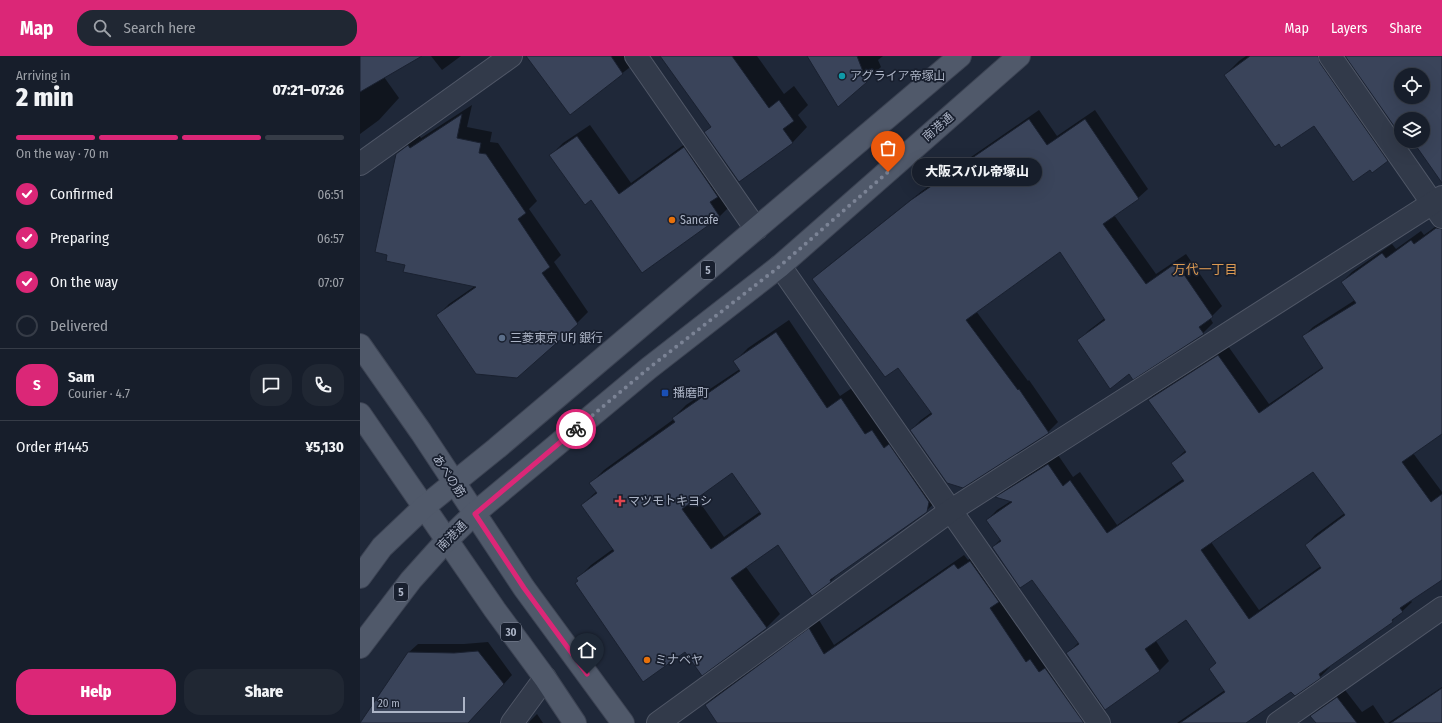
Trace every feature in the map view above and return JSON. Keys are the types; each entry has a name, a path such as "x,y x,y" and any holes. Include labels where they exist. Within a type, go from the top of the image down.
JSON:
{"main road":[{"name":"5","path":"360,577 382,547 424,507 960,56"},
{"name":"南港通","path":"360,647 411,580 446,541 475,514 649,368 780,266 1019,56"},
{"name":"あべの筋","path":"360,345 524,588 623,723"},
{"name":"30","path":"360,414 446,541 545,678 575,723"}],"street":[{"path":"360,164 511,56"},
{"path":"636,56 756,229"},
{"path":"658,723 950,511 1439,205 1330,56"},
{"path":"780,266 1099,723"},
{"path":"1278,723 1442,608"},
{"path":"512,723 545,678"}],"building":[{"path":"360,56 422,56 360,92"},
{"path":"526,56 611,56 623,74 570,115"},
{"path":"660,56 732,56 769,108 779,100 794,121 783,129 793,143 739,182 704,132 711,127"},
{"name":"アグライア帝塚山","path":"807,56 857,56 867,82 838,107"},
{"path":"1250,56 1318,56 1320,63 1388,161 1372,173 1370,170 1353,182 1314,126 1281,148 1279,144 1275,147 1224,75"},
{"path":"1345,56 1442,56 1442,183 1418,148 1430,148 1430,112 1394,112 1394,126"},
{"path":"462,114 457,138 481,143 479,153 486,154 526,213 518,219 550,267 542,273 578,324 517,378 476,374 436,315 476,287 403,272 405,265 386,261 387,255 375,252 396,154 408,145 410,148"},
{"path":"1029,119 1047,145 1085,119 1139,199 1103,224 1146,284 1176,263 1213,317 1199,327 1204,334 1133,380 1129,374 1110,389 1077,340 1105,320 1060,252 966,320 1018,390 1019,389 1049,433 963,488 947,483 910,430 932,414 898,368 885,377 812,279 911,200"},
{"path":"577,136 619,194 684,147 718,197 710,202 720,217 642,273 591,200 585,205 549,155"},
{"path":"1436,228 1442,229 1442,434 1402,462 1431,502 1442,494 1442,580 1400,608 1403,612 1392,620 1393,622 1319,674 1321,678 1295,696 1291,692 1246,723 1180,723 1225,692 1209,669 1216,663 1186,620 1145,649 1160,671 1105,710 1066,653 1079,644 1032,580 1020,588 992,547 1001,541 986,520 1012,502 995,497 1048,464 1063,486 1070,480 1107,533 1184,481 1171,463 1186,452 1148,400 1218,355 1259,413 1323,368 1302,336 1356,303 1341,282 1382,253 1386,258 1411,240 1414,244","holes":["1313,472 1345,515 1305,545 1321,568 1249,619 1201,550"]},
{"path":"776,332 827,408 841,398 865,434 872,430 884,448 889,444 929,502 927,512 830,580 831,582 812,596 778,545 731,578 767,628 702,676 685,652 643,682 575,583 578,581 576,578 614,551 581,505 597,493 589,483 675,422 672,418 740,371 733,361","holes":["732,473 761,514 711,549 682,509"]},
{"path":"970,561 999,602 990,608 1026,662 1030,659 1039,672 1045,668 1084,723 717,723 705,705 809,628 824,654 954,564 958,569"},
{"path":"478,651 504,684 468,723 360,723 408,652 454,653"},
{"path":"1442,688 1442,723 1391,723"},
{"path":"1337,697 1357,723 1316,723 1310,716"}],"way so far":[{"path":"576,429 649,368 780,266 888,172"}],"place":[{"name":"アグライア帝塚山","path":"842,76"},
{"name":"大阪スバル帝塚山","path":"888,172"},
{"name":"Sancafe","path":"672,220"},
{"name":"三菱東京 UFJ 銀行","path":"502,338"},
{"name":"播磨町","path":"665,393"},
{"name":"マツモトキヨシ","path":"620,501"},
{"name":"ミナベヤ","path":"647,660"}],"district":[{"name":"万代一丁目","path":"1205,269"}],"route":[{"path":"576,429 475,514 524,588 587,674"}]}
